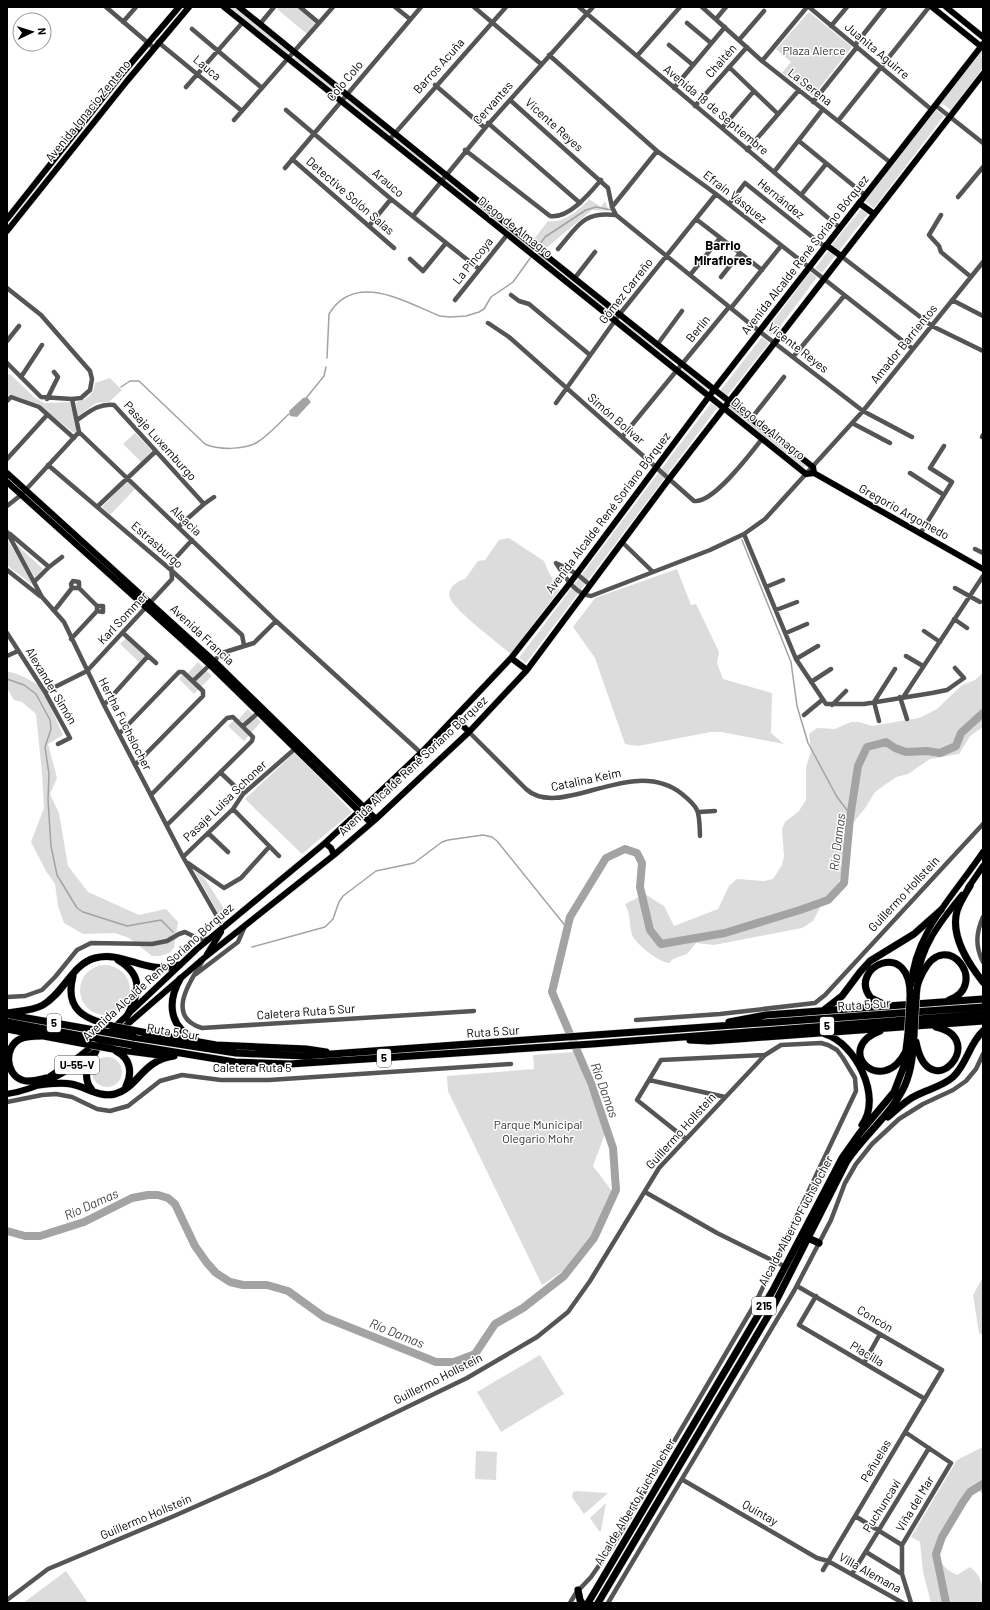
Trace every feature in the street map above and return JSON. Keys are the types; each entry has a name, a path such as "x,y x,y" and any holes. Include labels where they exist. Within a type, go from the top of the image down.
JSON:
{"highway":[{"path":"970,886 957,913 956,933 961,948 983,982"},
{"path":"823,1011 842,996 870,961 918,931 941,910"},
{"path":"913,999 917,983 928,963 937,957 948,955 960,961 967,971 966,986 962,993 956,997 939,1003"},
{"path":"7,1013 30,1010 43,1005 62,989 76,969 92,959 110,957 157,969 179,965"},
{"path":"110,957 128,968 136,981 138,990 136,1000 126,1018"},
{"path":"894,1006 878,1002 869,996 866,981 872,968 885,962 898,964 908,974 911,989"},
{"path":"76,969 71,988 72,998 76,1008 88,1019 112,1026 202,1042 240,1047 306,1049 335,1055"},
{"path":"180,979 172,1002 172,1013 174,1020 184,1033 202,1042"},
{"name":"Alcalde Alberto Fuchslocher","path":"598,1603 668,1488 771,1311 842,1170 858,1146 895,1103 905,1084 911,1065 913,999 911,989"},
{"path":"696,1028 766,1015 983,999"},
{"name":"Ruta 5 Sur","path":"7,1022 223,1060 259,1064 290,1064 544,1043 593,1036 983,1007"},
{"name":"Ruta 5 Sur","path":"7,1013 103,1034 133,1037 249,1055 290,1056 335,1055 544,1043 592,1044 983,1014"},
{"path":"672,1038 709,1041 983,1021"},
{"path":"911,1034 918,1054 924,1064 936,1070 949,1068 954,1064 959,1055 960,1049 957,1039 946,1030 928,1026"},
{"path":"7,1029 94,1048 223,1060"},
{"path":"888,1029 870,1036 863,1042 860,1055 862,1063 867,1068 879,1072 891,1069 902,1058 908,1046"},
{"path":"872,1129 909,1099 942,1084 955,1076 963,1064 973,1043 983,1031"},
{"path":"820,1033 836,1038 848,1048 869,1090 870,1104 868,1113 853,1141"},
{"name":"Alcalde Alberto Fuchslocher","path":"581,1603 665,1473 786,1267 838,1165 853,1141 894,1092 902,1075 911,1034"},
{"path":"41,1036 24,1038 16,1042 10,1050 8,1061 13,1073 21,1080 33,1081 46,1078"},
{"path":"94,1048 86,1075 89,1085 96,1093"},
{"path":"117,1050 124,1056 130,1067 130,1077 123,1091"},
{"path":"38,1085 70,1084 96,1093 111,1094 123,1091 153,1064 163,1058 174,1056"},
{"path":"808,1238 819,1243"},
{"path":"658,1470 665,1473 669,1481 668,1488"},
{"path":"578,1590 581,1603"}],"main road":[{"name":"Avenida Ignacio Zenteno","path":"7,219 121,75 179,7"},
{"name":"Avenida Ignacio Zenteno","path":"7,231 126,81 189,7"},
{"name":"Diego de Almagro","path":"224,7 532,255 617,318 682,364 767,431 813,470 806,474 723,408 677,370 617,318 574,280 239,7"},
{"path":"932,7 982,46"},
{"path":"946,7 983,37"},
{"name":"Avenida Alcalde René Soriano Bórquez","path":"38,1085 46,1078 74,1061 103,1034 126,1018 197,949 325,843 362,810 421,753 511,658 577,574 714,389 982,46"},
{"name":"Avenida Alcalde René Soriano Bórquez","path":"38,1085 61,1074 94,1048 113,1037 204,958 334,856 374,821 469,732 527,670 723,408 983,74"},
{"path":"121,75 126,81"},
{"path":"325,89 330,82"},
{"path":"74,135 80,139"},
{"path":"859,203 874,214"},
{"path":"826,246 841,256"},
{"path":"762,438 767,431"},
{"name":"Gregorio Argomedo","path":"813,470 920,534 983,569"},
{"name":"Avenida Francia","path":"7,473 23,492 212,663 374,821"},
{"name":"Avenida Francia","path":"7,482 23,492"},
{"path":"511,658 527,670"},
{"path":"455,718 469,732"},
{"path":"325,843 331,848 334,856"},
{"path":"911,989 913,968 918,950 930,926 983,852"},
{"path":"917,983 922,958 932,934 970,886 983,866"},
{"path":"204,958 224,927"},
{"name":"U-55-V","path":"7,1094 38,1085"}],"street":[{"path":"106,7 154,48"},
{"path":"124,22 136,7"},
{"path":"260,24 274,7"},
{"path":"300,7 319,23"},
{"path":"234,120 334,7"},
{"path":"395,7 410,19"},
{"name":"Colo Colo","path":"285,168 421,7"},
{"path":"474,7 541,64"},
{"name":"Barros Acuña","path":"388,140 506,7"},
{"name":"Avenida 18 de Septiembre","path":"579,7 840,228"},
{"name":"Cervantes","path":"413,216 488,123 593,7"},
{"path":"637,56 680,7"},
{"name":"La Serena","path":"702,7 762,61 891,163"},
{"path":"716,19 726,7"},
{"path":"762,61 808,7"},
{"name":"Juanita Aguirre","path":"808,7 881,67 983,143"},
{"path":"831,26 847,7"},
{"path":"813,102 885,7"},
{"path":"838,121 929,7"},
{"path":"739,40 764,10"},
{"path":"186,87 243,22"},
{"path":"688,23 711,44"},
{"path":"674,88 725,27"},
{"path":"192,29 262,88"},
{"name":"Lauca","path":"158,42 242,111"},
{"path":"669,45 693,65"},
{"name":"Chaitén","path":"695,106 746,47"},
{"name":"Efraín Vásquez","path":"549,55 657,151 729,204 823,280 913,349"},
{"path":"729,68 778,114"},
{"path":"435,86 485,128"},
{"path":"747,150 799,90"},
{"path":"722,128 754,91"},
{"name":"Vicente Reyes","path":"510,100 601,180 608,188 614,212 666,256 759,331 863,411 912,437"},
{"path":"774,172 823,109"},
{"name":"Arauco","path":"286,110 391,199 479,268"},
{"path":"488,123 580,203"},
{"path":"799,141 865,195"},
{"path":"465,150 550,216 558,216 580,203 601,180"},
{"path":"558,248 588,217 602,213 614,212 657,151"},
{"name":"Detective Solón Salas","path":"292,159 394,248"},
{"path":"801,195 826,164"},
{"path":"958,197 983,167"},
{"name":"Hernández","path":"729,204 745,183 826,246"},
{"name":"Gómez Carreño","path":"556,402 567,389 617,318 716,194"},
{"path":"369,226 391,199"},
{"path":"941,215 929,235 939,246 941,252 970,277"},
{"path":"696,219 762,270"},
{"name":"La Pincoya","path":"455,300 479,268 507,235"},
{"path":"690,275 720,238"},
{"path":"410,259 423,271 446,243"},
{"name":"Berlín","path":"622,437 781,246"},
{"path":"574,280 595,252"},
{"path":"721,277 740,253"},
{"path":"841,256 932,326 983,351"},
{"name":"Amador Barrientos","path":"813,470 863,411 983,262"},
{"path":"7,363 36,394 47,399 81,398 90,390 92,379 90,371 41,315 8,290"},
{"path":"511,295 519,301 529,304 590,356"},
{"path":"794,357 844,296"},
{"path":"952,300 983,316"},
{"path":"657,345 682,311"},
{"name":"Simón Bolívar","path":"488,323 509,337 656,467 691,500 702,500 736,472 762,438"},
{"path":"7,341 19,326"},
{"path":"21,377 42,345"},
{"path":"47,399 58,377 54,372"},
{"path":"751,419 784,377"},
{"path":"9,399 39,407 74,438"},
{"path":"7,506 23,492 79,432 72,399"},
{"name":"Pasaje Luxemburgo","path":"76,420 95,408 108,404 114,405 204,504"},
{"path":"7,459 47,415"},
{"path":"852,423 890,443"},
{"name":"Alsacia","path":"79,432 276,621 421,753"},
{"path":"920,534 952,482 930,468 944,446"},
{"path":"98,507 156,451"},
{"name":"Estrasburgo","path":"48,466 171,570 242,635 244,645"},
{"path":"910,473 944,495"},
{"path":"590,585 577,574 556,563 570,583 583,594 591,596 710,550 744,534 765,519 806,474"},
{"path":"178,527 214,497"},
{"path":"7,532 49,567"},
{"name":"Hertha Fuchslocher","path":"7,532 35,581 42,598 64,622 104,705 186,863 224,927"},
{"path":"744,534 796,659 826,704 832,705 874,702 947,690 964,678 955,668"},
{"name":"Karl Sommer","path":"45,692 87,671 172,579 171,563 192,540"},
{"path":"622,542 653,572"},
{"path":"974,549 983,553"},
{"path":"35,581 62,557"},
{"path":"7,570 42,598"},
{"path":"907,720 902,697 983,576"},
{"path":"54,611 72,588 71,584 74,580 79,582 79,588 97,608 71,639"},
{"path":"766,587 783,580"},
{"path":"72,588 79,588"},
{"path":"955,588 980,602"},
{"path":"776,610 797,602"},
{"path":"954,619 967,628"},
{"path":"194,680 222,653 256,642 276,621"},
{"path":"786,633 807,624"},
{"path":"924,631 940,642"},
{"name":"Alexander Simón","path":"7,633 45,692 70,738 58,744"},
{"path":"122,633 156,663"},
{"path":"796,659 818,646"},
{"path":"7,656 18,651"},
{"path":"104,705 148,656"},
{"path":"906,656 924,666"},
{"path":"811,682 831,669"},
{"path":"879,721 874,702 895,669"},
{"path":"119,734 179,672 183,672 194,680 204,691 203,696 135,765"},
{"path":"832,705 846,691"},
{"path":"804,715 822,700"},
{"path":"243,726 261,712"},
{"path":"151,796 227,718 233,717 253,737 253,740 221,773 167,825"},
{"name":"Catalina Keim","path":"469,732 526,789 535,796 557,798 618,783 656,781 675,789 691,802 699,812"},
{"name":"Pasaje Luisa Schoner","path":"183,857 233,809 244,794 298,747"},
{"path":"221,773 244,794"},
{"path":"233,809 278,856"},
{"path":"700,836 699,812 715,811"},
{"name":"Guillermo Hollstein","path":"636,1020 764,1010 810,1005 817,1002 983,824"},
{"path":"208,833 228,852"},
{"path":"186,863 202,872 221,888 224,888 241,878 269,847"},
{"path":"983,917 979,926 977,941 978,951 983,962"},
{"name":"Caletera Ruta 5 Sur","path":"193,976 238,942 246,924"},
{"path":"7,997 25,996 42,990 55,977 77,950 90,943 146,945 167,941 182,933 189,933 199,939 209,939"},
{"path":"194,936 197,949"},
{"name":"Caletera Ruta 5 Sur","path":"204,958 193,976 182,1003 183,1011 192,1024 205,1029 474,1011"},
{"name":"Alcalde Alberto Fuchslocher","path":"570,1603 578,1590 602,1562 658,1470 756,1302 857,1088 855,1078 843,1058 837,1050 828,1045 821,1043 781,1045 776,1047"},
{"name":"Guillermo Hollstein","path":"7,1600 48,1569 269,1474 467,1378 537,1337 568,1312 590,1282 659,1168 765,1055 776,1047"},
{"path":"608,1603 798,1286 833,1216 845,1183 863,1154 888,1128 906,1114 927,1101 953,1090 966,1081 976,1069 983,1054"},
{"path":"686,1139 637,1100 661,1060 765,1055"},
{"name":"Caletera Ruta 5","path":"7,1102 42,1095 56,1094 72,1097 97,1110 110,1111 128,1106 155,1085 178,1076 187,1075 222,1080 269,1080 512,1064"},
{"path":"649,1080 725,1097"},
{"path":"645,1192 717,1233 786,1267"},
{"name":"Concón","path":"798,1286 942,1370"},
{"name":"Placilla","path":"816,1296 799,1325 925,1399"},
{"path":"864,1363 880,1334"},
{"name":"Peñuelas","path":"823,1570 942,1370"},
{"path":"905,1432 930,1448"},
{"name":"Viña del Mar","path":"912,1603 902,1574 902,1545 951,1463 930,1448"},
{"name":"Puchuncaví","path":"852,1574 930,1448"},
{"name":"Quintay","path":"683,1480 817,1558 828,1561"},
{"path":"855,1516 902,1545"},
{"path":"866,1552 902,1574"},
{"name":"Villa Alemana","path":"828,1561 903,1603"}],"green space":[{"path":"230,7 235,7 290,51 287,55"},
{"path":"279,7 297,7 316,24 307,34 277,9"},
{"name":"Plaza Alerce","path":"809,12 852,47 813,96 782,73 791,62 776,49"},
{"path":"980,49 983,51 983,68 951,110 940,102"},
{"path":"296,56 340,92 338,95 293,59"},
{"path":"346,97 391,134 389,138 344,100"},
{"path":"935,109 944,116 874,208 864,201"},
{"path":"394,136 442,176 440,178 392,140"},
{"path":"447,180 616,315 613,318 445,182"},
{"path":"589,199 601,207 605,201 609,211 592,210 545,249 534,239 548,221 565,218 581,208"},
{"path":"861,209 868,214 838,252 831,246"},
{"path":"829,250 836,255 822,273 815,268"},
{"path":"810,272 817,277 773,336 766,331"},
{"path":"623,320 674,361 672,363 620,323"},
{"path":"762,337 769,343 727,396 720,391"},
{"path":"684,368 710,389 707,392 682,371"},
{"path":"10,374 35,398 45,403 70,402 77,430 74,433 39,405 9,394 7,397 7,375"},
{"path":"110,378 122,390 109,402 96,403 78,416 76,402 89,396 95,383"},
{"path":"711,403 717,408 526,663 519,658"},
{"path":"730,405 806,466 803,468 728,408"},
{"path":"135,433 152,451 141,462 123,444"},
{"path":"127,481 135,489 110,515 102,507"},
{"path":"509,538 544,561 559,590 511,654 462,613 451,600 449,593 452,586 465,579 478,561 485,560 499,540"},
{"path":"7,539 35,587 7,565"},
{"path":"15,543 43,569 35,578"},
{"path":"677,569 691,605 696,604 719,652 717,663 723,679 772,693 771,733 784,744 721,732 711,732 638,746 625,744 595,658 573,627 595,598"},
{"path":"126,638 145,656 139,662 120,644"},
{"path":"198,662 212,676 194,694 179,679 183,674 187,674"},
{"path":"7,672 25,677 40,687 63,735 48,744 57,778 50,794 59,813 68,866 88,892 139,915 166,909 178,922 174,948 169,953 160,956 152,956 129,938 115,933 83,934 64,923 58,906 55,884 46,871 31,842 44,808 36,714 22,702 14,700 7,688"},
{"path":"983,673 983,727 970,736 959,754 930,759 908,774 896,777 875,792 866,807 848,829 846,863 838,885 828,900 821,906 813,921 802,928 714,945 696,943 687,954 673,959 669,963 664,962 654,956 634,939 625,904 645,894 664,906 674,926 718,909 729,886 737,879 764,881 773,879 782,865 784,856 782,829 785,822 799,811 806,800 806,767 811,751 809,734 817,728 835,729 851,722 859,722 872,726 919,718 937,709 962,685 975,680"},
{"path":"248,709 261,722 244,741 228,726 233,721 237,721"},
{"path":"295,752 352,812 302,854 245,799"},
{"path":"194,870 205,879 228,915 222,920"},
{"path":"100,965 110,965 123,972 130,985 130,995 123,1008 110,1015 100,1015 91,1011 84,1004 80,995 80,985 84,976 91,969"},
{"name":"Parque Municipal Olegario Mohr","path":"575,1052 605,1134 593,1166 612,1191 591,1235 563,1271 542,1285 448,1091 447,1076 534,1069 533,1055"},
{"path":"107,1057 118,1061 122,1072 118,1083 107,1087 96,1083 92,1072 96,1061"},
{"path":"983,1277 983,1335 979,1333 973,1295"},
{"path":"540,1355 564,1394 501,1432 477,1392"},
{"path":"983,1447 983,1494 973,1486 967,1490 946,1523 938,1547 939,1558 945,1567 957,1575 970,1567 978,1575 982,1587 983,1603 931,1603 923,1572 920,1542 911,1537 957,1460"},
{"path":"476,1451 497,1452 496,1480 475,1479"},
{"path":"573,1492 608,1493 584,1514 572,1497"},
{"path":"606,1503 601,1531 599,1531 590,1518"},
{"path":"66,1571 88,1603 23,1603"}],"shaded area":[{"path":"307,397 311,402 297,417 290,416 289,411 303,398"}],"waterway":[{"path":"538,247 545,237 586,210 596,207 612,210"},
{"path":"327,358 329,314 340,301 352,294 366,292 381,294 396,298 440,316 466,316 484,309 491,297 513,282 531,257"},
{"path":"307,397 324,376 326,367"},
{"path":"121,387 130,381 139,381 205,444 210,446 238,448 256,443 289,414"},
{"path":"742,540 791,662 797,706 808,743 837,797 850,814"},
{"path":"7,679 24,685 36,694 50,720 51,729 45,747 49,774 48,800 51,846 57,875 77,908 83,912 127,926 161,920 173,932"},
{"name":"Río Damas","path":"7,1231 25,1236 40,1236 84,1222 132,1198 158,1195 168,1198 175,1204 195,1246 216,1273 230,1282 243,1285 267,1285 288,1291 324,1317 436,1362 454,1362 475,1354 495,1324 523,1308 564,1276 594,1238 616,1190 613,1148 591,1083 552,992 570,917 606,858 625,849 637,853 642,863 640,887 650,930 661,944 725,933 828,900 844,883 850,818 858,766 867,747 886,742 895,748 906,752 927,751 940,753 956,746 961,733 983,713"},
{"path":"252,947 325,927 333,919 339,902 343,896 376,871 414,863 442,842 483,835 492,837 497,841 567,928"},
{"path":"946,1603 936,1554 942,1537 963,1502 970,1492 983,1484"}],"district":[{"name":"Barrio Miraflores","path":"723,252"}]}
